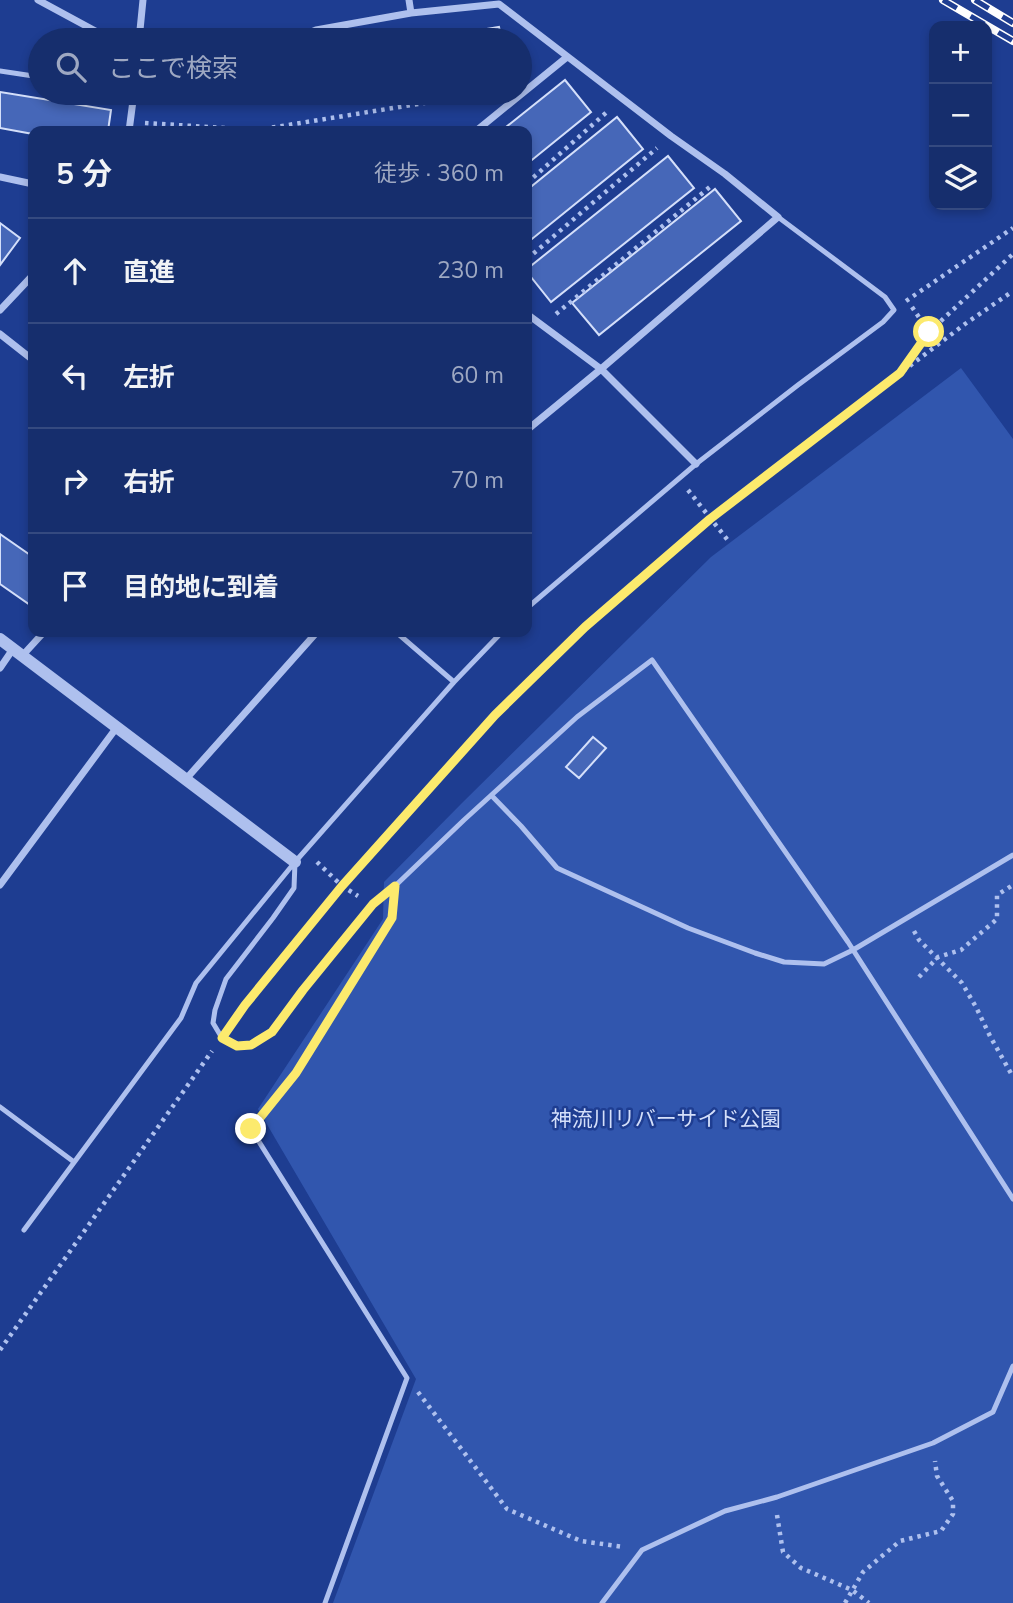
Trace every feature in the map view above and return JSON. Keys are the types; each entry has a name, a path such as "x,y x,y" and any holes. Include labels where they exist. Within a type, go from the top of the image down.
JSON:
{"street":[{"path":"38,0 90,28"},
{"path":"140,28 143,0"},
{"path":"409,0 411,13"},
{"path":"327,28 411,13 499,4 530,28"},
{"path":"532,30 725,174 778,217 532,426"},
{"path":"532,85 567,57"},
{"path":"130,126 132,105"},
{"path":"482,126 508,105"},
{"path":"0,177 28,183"},
{"path":"0,310 28,280"},
{"path":"532,318 601,369 696,464"},
{"path":"0,334 28,356"},
{"path":"0,668 37,637"},
{"path":"186,779 313,637"},
{"path":"0,639 295,862"},
{"path":"0,885 117,727"}],"lane":[{"path":"0,71 28,74"},
{"path":"532,604 696,464 883,322 894,310 885,297 778,217"},
{"path":"402,637 454,682"},
{"path":"24,1230 181,1018 196,983 295,862 497,637"},
{"path":"295,862 294,888 226,979 215,1010 213,1023 222,1038 237,1046 251,1045 272,1032 373,904 577,717 652,660 853,950 1013,1199"},
{"path":"492,796 557,868 688,928 784,962 824,964 853,950 1013,855"},
{"path":"326,1603 407,1378 251,1129 296,1073 392,918 395,886"},
{"path":"0,1107 74,1162"},
{"path":"601,1603 642,1550 725,1511 777,1497 933,1443 993,1412 1013,1366"}],"path":[{"path":"532,179 622,99"},
{"path":"282,126 412,105"},
{"path":"130,122 194,126"},
{"path":"532,255 671,136"},
{"path":"542,325 725,174"},
{"path":"894,310 1013,228"},
{"path":"900,373 929,332 1013,254"},
{"path":"0,1350 245,1005 342,886 495,715 585,627 710,519 965,324 1013,291"},
{"path":"907,301 929,332"},
{"path":"679,478 730,543"},
{"path":"306,851 342,886"},
{"path":"919,977 938,957 961,950 997,919 997,895 1013,885"},
{"path":"907,918 919,940 962,983 1013,1077"},
{"path":"407,1378 507,1509 581,1541 642,1550"},
{"path":"845,1603 863,1572 900,1541 941,1531 953,1514 953,1500 937,1476 933,1443"},
{"path":"777,1497 777,1523 783,1552 801,1568 852,1590 869,1603"}],"green space":[{"name":"神流川リバーサイド公園","path":"961,368 1013,439 1013,1603 333,1603 416,1379 258,1109 383,919 384,882 711,557"}],"building":[{"path":"565,80 591,112 532,160 532,126 507,126"},
{"path":"0,92 28,97 28,105 80,105 111,110 109,126 28,126 28,133 0,128"},
{"path":"617,117 643,149 532,239 532,186"},
{"path":"668,156 694,188 551,302 532,278 532,265"},
{"path":"715,189 741,221 599,335 572,303"},
{"path":"0,223 20,238 0,265"},
{"path":"0,534 28,554 28,604 0,584"},
{"path":"593,737 606,748 579,778 566,767"}],"railway":[{"path":"943,0 1013,41"},
{"path":"975,0 1013,23"}],"route":[{"path":"251,1129 296,1073 392,918 395,886 373,904 272,1032 251,1045 237,1046 222,1038 245,1005 342,886 495,715 585,627 710,519 900,373 929,332"}]}
